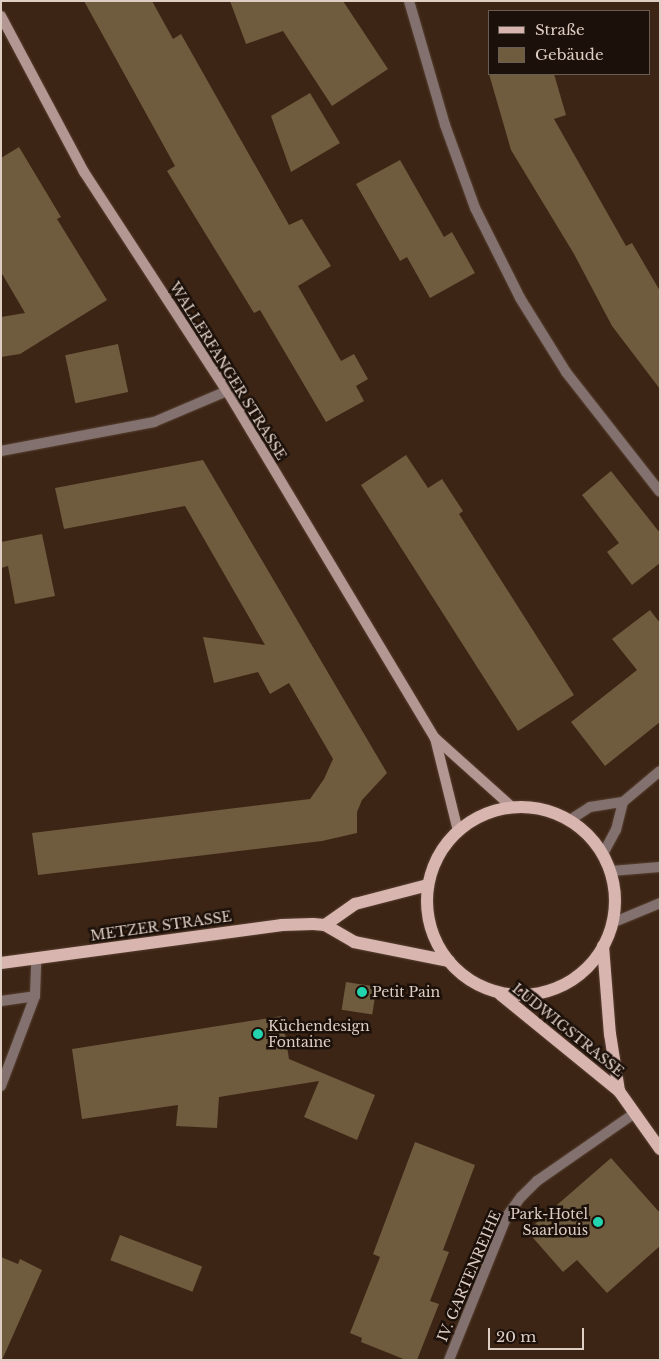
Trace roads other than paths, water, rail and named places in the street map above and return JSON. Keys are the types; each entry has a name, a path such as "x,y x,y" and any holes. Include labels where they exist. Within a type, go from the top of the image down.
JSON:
{"main road":[{"name":"WALLERFANGER STRASSE","path":"1,16 84,172 227,391 435,738 458,831"},
{"name":"WALLERFANGER STRASSE","path":"435,738 512,807"},
{"path":"512,807 548,811 570,820 588,835 603,854 611,871 615,894 612,922 603,946 581,974 562,986 520,995 498,992 478,984 449,961 434,937 428,917 428,885 438,855 458,831 482,815 512,807"},
{"path":"428,885 355,904 325,925 354,942 449,961"},
{"name":"METZER STRASSE","path":"1,963 282,925 325,925"},
{"name":"LUDWIGSTRASSE","path":"603,946 619,1091"},
{"name":"LUDWIGSTRASSE","path":"498,992 619,1091 660,1149"}],"street":[{"path":"409,1 445,125 475,208 520,298 566,372 660,492"},
{"path":"1,451 154,422 227,391"},
{"path":"570,820 590,807 623,802 660,771"},
{"path":"603,854 616,830 623,802"},
{"path":"611,871 660,867"},
{"path":"612,922 660,903"},
{"path":"1,1086 35,996 36,958"},
{"path":"1,1001 35,996"},
{"name":"IV. GARTENREIHE","path":"449,1360 507,1216 537,1181 634,1114"}],"place":[{"name":"Petit Pain","path":"362,992"},
{"name":"Küchendesign Fontaine","path":"258,1034"},
{"name":"Park-Hotel Saarlouis","path":"598,1222"}]}
